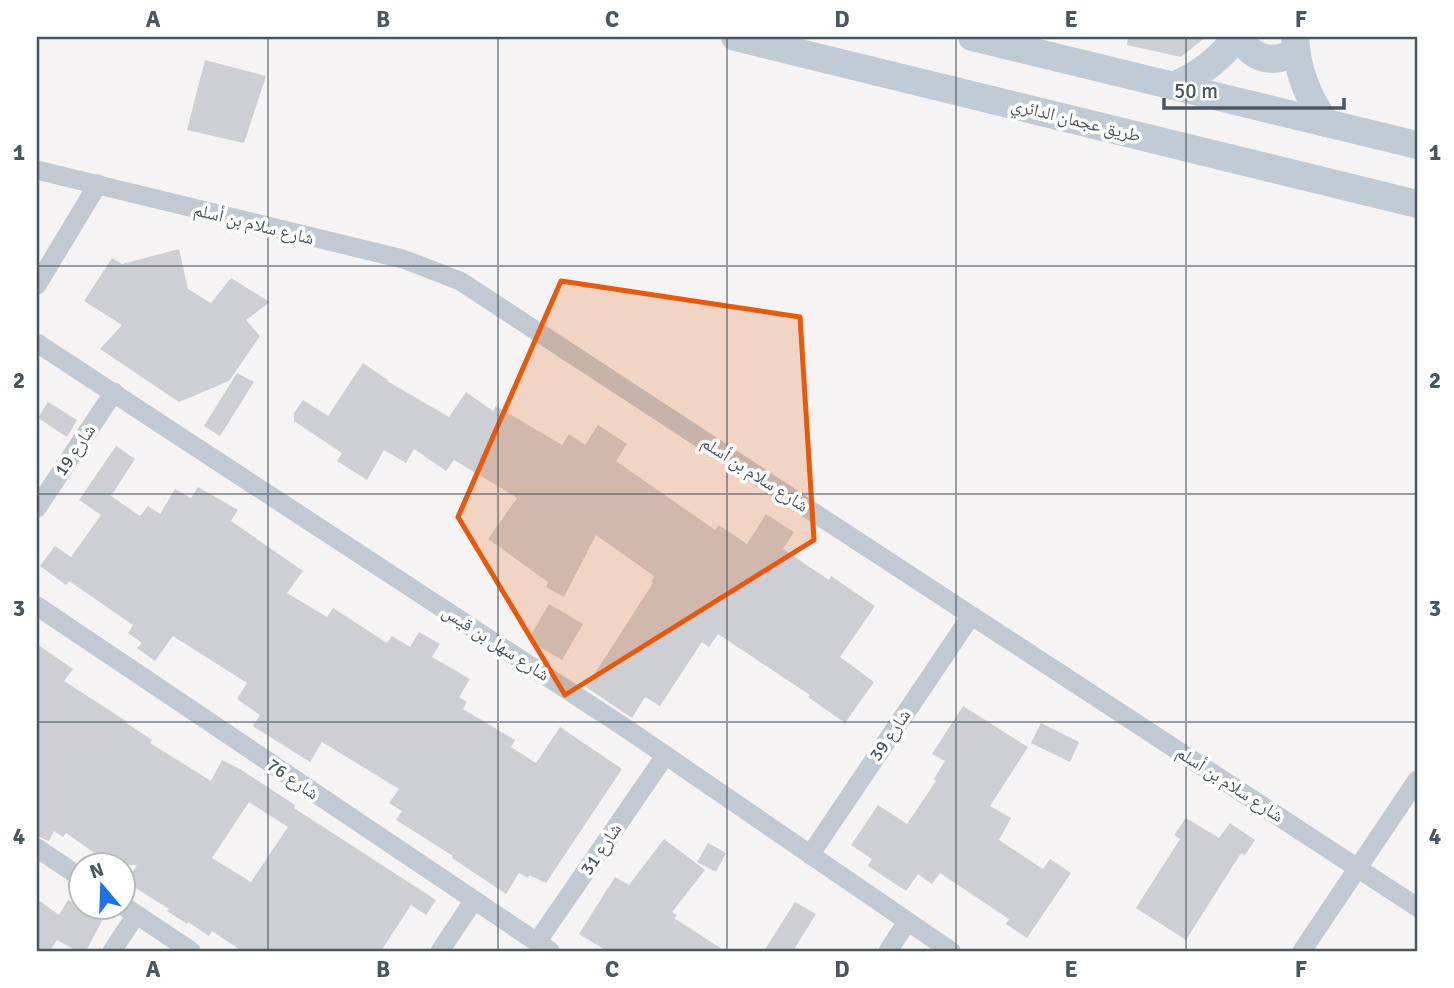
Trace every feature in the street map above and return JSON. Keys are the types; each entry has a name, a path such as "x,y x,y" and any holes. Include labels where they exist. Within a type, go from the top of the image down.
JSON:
{"main road":[{"name":"طريق عجمان الدائري","path":"735,37 1417,204"},
{"path":"972,37 1417,145"},
{"path":"1173,86 1204,69 1239,37 1247,48 1262,58 1279,59 1295,44 1306,89 1326,123"}],"street":[{"name":"شارع سلام بن أسلم","path":"37,170 403,259 460,281 1417,907"},
{"path":"37,285 98,184"},
{"name":"شارع سهل بن قيس","path":"37,343 665,756 951,951"},
{"name":"شارع 19","path":"37,509 114,393"},
{"name":"شارع 76","path":"37,606 543,947"},
{"name":"شارع 39","path":"810,855 971,616"},
{"name":"شارع 31","path":"543,947 665,756"},
{"path":"1302,951 1417,780"},
{"path":"37,848 66,868"},
{"path":"440,951 474,900"},
{"path":"136,914 191,951"},
{"path":"112,951 125,922"},
{"path":"888,951 908,922"}],"highlighted area":[{"path":"561,281 800,317 814,540 565,695 458,517"}],"building":[{"path":"1128,37 1206,37 1181,57 1127,45"},
{"path":"205,60 266,76 244,143 187,130"},
{"path":"179,249 188,289 211,303 231,278 270,302 246,320 260,336 229,381 179,402 100,349 122,325 84,301 112,258 122,264"},
{"path":"363,363 387,381 449,417 466,392 493,411 496,406 562,445 569,434 585,445 598,425 627,444 616,461 715,530 719,525 747,544 766,514 794,532 783,549 829,580 831,576 875,606 840,657 874,682 845,723 808,697 810,695 718,634 709,647 702,642 660,706 645,697 632,718 586,687 653,583 651,582 654,576 596,535 564,597 546,587 548,582 488,539 517,498 501,488 454,460 446,471 414,449 406,463 384,450 367,480 337,461 342,453 294,421 294,413 303,400 328,416"},
{"path":"237,373 254,382 220,436 204,426"},
{"path":"48,402 77,420 67,437 38,418"},
{"path":"116,446 135,459 111,496 140,516 148,506 160,514 175,489 191,498 198,487 238,510 231,521 303,571 287,593 327,617 333,608 387,643 392,636 410,647 419,632 440,644 432,657 470,679 459,697 467,702 463,709 515,740 511,747 536,763 560,727 622,769 546,883 519,873 506,894 396,820 402,811 389,803 399,789 322,742 310,762 253,726 260,715 237,699 247,683 173,636 155,661 137,648 142,643 128,633 133,625 69,581 66,585 40,566 55,546 71,557 101,515 79,500"},
{"path":"549,604 583,624 562,660 528,640"},
{"path":"37,644 73,669 64,681 126,721 152,740 150,743 211,781 222,760 240,769 295,805 294,808 436,900 426,915 411,905 381,951 242,951 212,931 209,936 188,922 187,924 136,888 136,852 93,852 66,833 63,837 54,831 49,841 37,836","holes":["249,802 288,827 251,882 212,858"]},
{"path":"963,706 1028,747 990,806 1011,818 999,840 1043,869 1050,859 1071,873 1027,938 1006,924 1009,919 940,873 932,884 918,874 906,891 868,866 872,859 851,845 878,805 907,824 936,781 934,779 945,761 932,754"},
{"path":"1041,723 1079,742 1070,762 1031,743"},
{"path":"1186,818 1219,838 1230,823 1255,840 1245,855 1241,853 1186,940 1136,908 1180,839 1174,835"},
{"path":"664,839 705,870 672,912 677,915 674,918 725,951 607,951 579,934 615,877 629,885"},
{"path":"708,843 726,853 716,872 697,862"},
{"path":"37,899 59,915 66,903 66,922 101,922 86,951 77,951 57,940 50,951 37,951"},
{"path":"795,902 816,914 793,951 764,951"}]}
